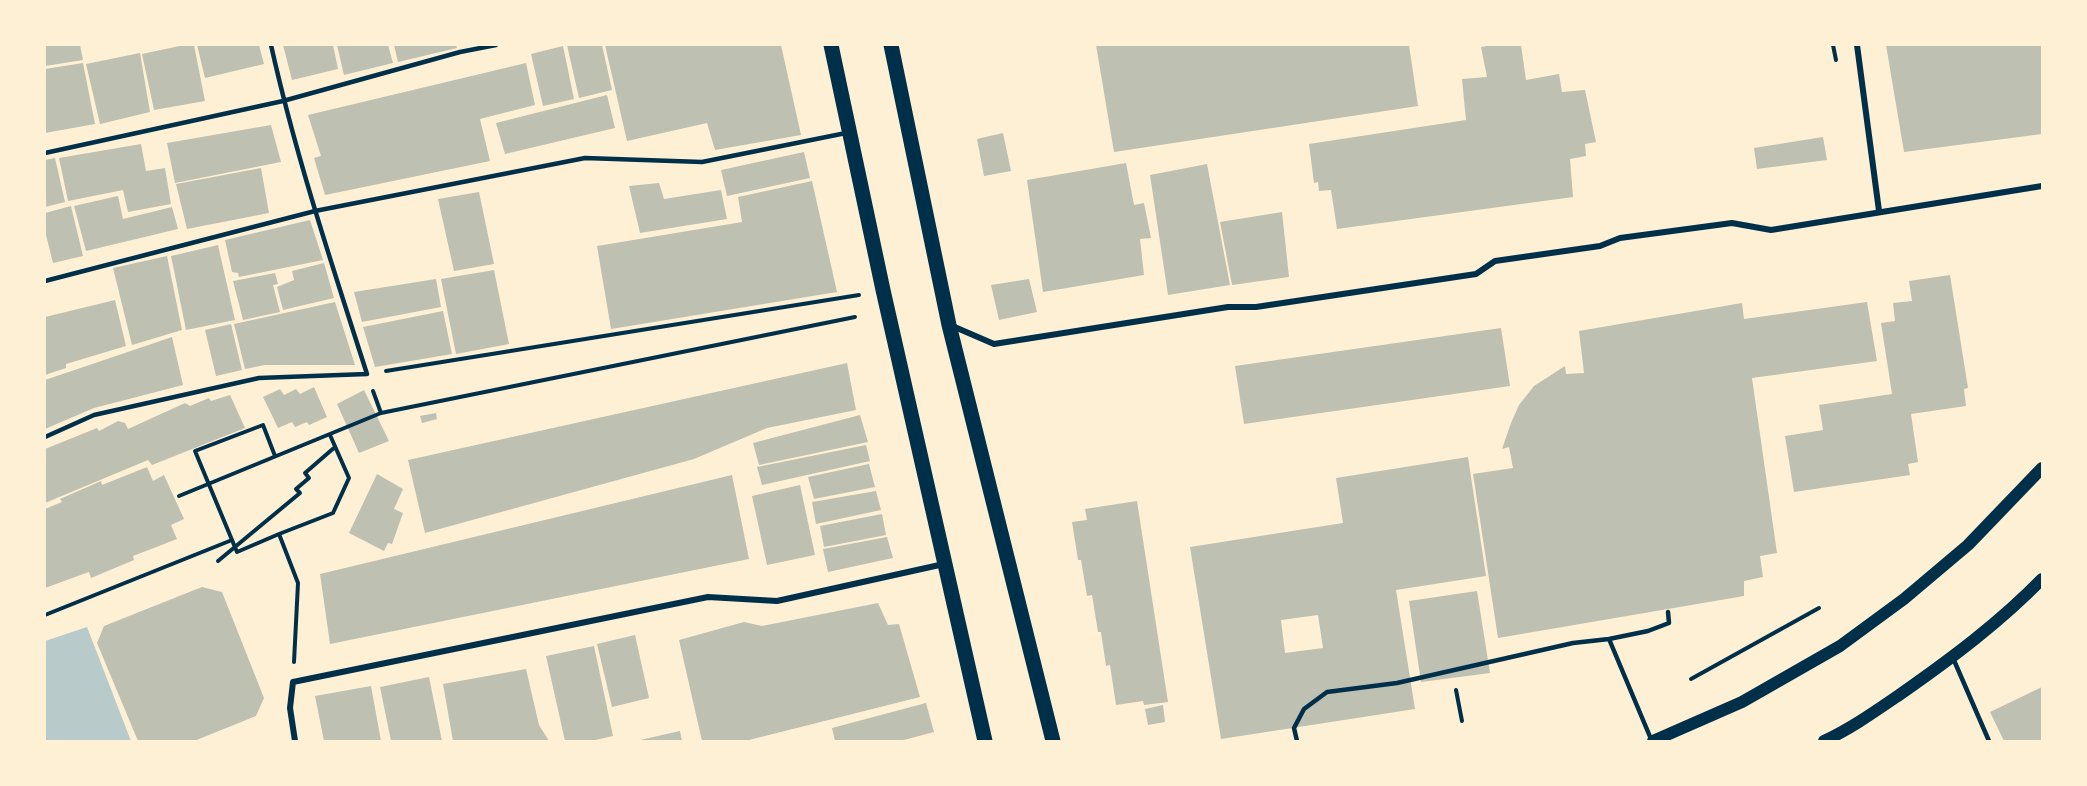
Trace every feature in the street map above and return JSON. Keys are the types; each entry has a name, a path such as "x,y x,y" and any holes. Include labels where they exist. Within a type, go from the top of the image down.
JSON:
{"main road":[{"path":"831,45 883,290 985,741"},
{"path":"891,45 950,325 1053,741"},
{"path":"1653,741 1742,702 1840,646 1904,599 1968,545 2042,468"},
{"path":"1824,741 1849,729 1953,658 2019,603 2042,579"}],"street":[{"path":"1857,45 1879,211"},
{"path":"950,325 994,344 1228,307 1256,307 1476,274 1495,261 1600,246 1620,238 1732,223 1771,230 2042,186"},
{"path":"295,741 290,708 293,682 708,597 777,601 945,564"}],"lane":[{"path":"45,437 94,415 259,378 367,374 315,211 283,101 271,45"},
{"path":"45,153 283,101 460,52 496,45"},
{"path":"45,281 315,211 585,158 702,162 849,132"},
{"path":"1297,741 1294,728 1304,710 1327,692 1397,683 1574,643 1648,631 1669,623 1668,612"},
{"path":"1609,639 1653,741"},
{"path":"1953,658 1989,741"}],"path":[{"path":"367,374 883,290"},
{"path":"179,496 381,413 855,317"},
{"path":"275,456 263,424 195,451 237,552 333,513 349,478 330,435"},
{"path":"218,561 300,494 296,489 309,478 305,474 335,447"},
{"path":"279,534 298,583 293,682"},
{"path":"45,615 232,540"},
{"path":"1691,679 1819,608"},
{"path":"1456,689 1462,721"}],"shaded area":[{"path":"87,627 131,741 45,741 45,641"}],"building":[{"path":"45,45 80,45 83,60 45,66"},
{"path":"194,45 205,101 154,110 142,54"},
{"path":"197,45 259,45 264,64 205,78"},
{"path":"283,45 333,45 338,69 292,80"},
{"path":"337,45 388,45 393,63 344,75"},
{"path":"394,45 456,45 457,48 398,62"},
{"path":"567,45 602,45 612,90 579,98"},
{"path":"605,45 781,45 801,135 715,150 707,123 627,141"},
{"path":"1096,45 1409,45 1418,106 1114,152"},
{"path":"1521,45 1526,80 1559,74 1562,92 1585,90 1596,142 1585,144 1586,156 1570,159 1573,197 1337,229 1331,190 1319,191 1318,182 1314,183 1309,144 1466,120 1462,79 1487,77 1481,47"},
{"path":"1886,45 2042,45 2042,134 1904,152"},
{"path":"563,46 574,99 543,106 531,54"},
{"path":"140,53 150,112 100,124 86,64"},
{"path":"83,63 95,124 45,133 45,69"},
{"path":"526,63 535,105 480,119 490,161 325,195 314,158 321,156 308,115"},
{"path":"607,95 615,128 505,154 496,123"},
{"path":"271,125 281,162 175,183 167,143"},
{"path":"1003,133 1011,171 984,176 977,139"},
{"path":"1823,137 1827,160 1757,169 1754,148"},
{"path":"141,144 146,171 165,168 171,204 128,212 123,190 68,201 59,158"},
{"path":"804,152 810,178 727,196 721,170"},
{"path":"55,158 65,202 45,207 45,160"},
{"path":"1126,163 1134,205 1144,203 1151,238 1140,239 1144,275 1043,292 1027,180"},
{"path":"1207,164 1230,285 1168,295 1150,175"},
{"path":"261,168 269,213 187,229 176,184"},
{"path":"812,181 837,292 611,329 597,246 742,222 738,197"},
{"path":"659,183 664,199 721,190 727,219 640,233 629,186"},
{"path":"479,192 494,264 454,271 438,199"},
{"path":"118,196 123,219 172,207 178,229 86,251 74,206"},
{"path":"71,206 83,256 53,263 45,231 45,213"},
{"path":"1282,212 1289,277 1232,285 1220,222"},
{"path":"310,220 323,260 239,277 238,273 232,272 225,240"},
{"path":"218,245 235,320 186,330 171,256"},
{"path":"167,256 182,330 132,345 113,268"},
{"path":"324,263 334,298 283,310 277,287 294,280 292,271"},
{"path":"494,270 509,344 456,354 441,279"},
{"path":"275,273 278,284 273,285 280,312 243,320 233,281"},
{"path":"1950,275 1968,388 1964,389 1966,406 1911,414 1918,462 1908,464 1910,475 1794,492 1785,436 1823,430 1819,405 1892,394 1881,323 1895,321 1893,303 1912,301 1909,281"},
{"path":"436,279 441,307 362,322 354,292"},
{"path":"1029,279 1037,312 999,320 991,285"},
{"path":"115,300 126,346 66,364 66,368 45,375 45,317"},
{"path":"335,302 355,365 265,365 245,369 234,324"},
{"path":"1867,302 1877,361 1752,378 1777,553 1760,556 1763,577 1744,581 1744,596 1498,638 1473,474 1513,468 1509,447 1502,449 1519,405 1534,386 1565,366 1566,374 1584,373 1579,331 1742,303 1744,319"},
{"path":"443,311 452,354 375,367 363,327"},
{"path":"231,324 242,370 216,376 205,330"},
{"path":"1501,328 1510,386 1244,424 1235,366"},
{"path":"172,337 183,385 94,408 45,429 45,380"},
{"path":"847,363 856,410 767,428 694,459 425,533 408,460"},
{"path":"314,387 327,417 309,425 307,422 295,427 292,422 278,428 263,397 280,389 284,395 296,389 300,394"},
{"path":"364,390 389,441 359,453 337,404"},
{"path":"230,395 245,428 152,465 148,460 45,503 45,449 97,428 99,431 118,421 125,423 128,429 185,403 190,406 209,398 211,401"},
{"path":"436,413 437,419 422,423 420,416"},
{"path":"860,415 868,442 759,465 753,443"},
{"path":"866,445 870,461 762,485 757,467"},
{"path":"1468,457 1486,576 1396,590 1415,709 1221,739 1190,547 1343,523 1336,478","holes":["1318,615 1323,648 1285,653 1281,620"]},
{"path":"869,464 875,487 814,499 808,477"},
{"path":"147,467 153,481 164,475 184,519 171,525 177,539 133,556 134,560 91,578 89,572 45,588 45,509 62,502 60,499 101,481 102,485"},
{"path":"377,474 403,489 394,509 403,513 392,544 388,543 384,551 349,533"},
{"path":"732,475 749,559 330,644 320,574"},
{"path":"800,485 815,555 767,565 752,496"},
{"path":"876,491 881,510 816,524 812,502"},
{"path":"1137,501 1168,702 1144,705 1143,701 1116,705 1110,665 1106,666 1092,595 1087,596 1072,522 1087,520 1085,509"},
{"path":"882,514 886,535 824,547 820,526"},
{"path":"887,537 893,558 828,572 823,549"},
{"path":"202,587 222,592 264,698 256,716 194,741 138,741 97,643 104,626"},
{"path":"1477,591 1490,673 1421,682 1409,601"},
{"path":"878,603 888,625 899,624 920,697 745,741 702,741 679,640 744,622 762,626"},
{"path":"635,635 649,698 612,707 597,644"},
{"path":"594,646 613,736 591,741 565,741 546,656"},
{"path":"526,669 539,725 549,741 453,741 443,684"},
{"path":"429,677 442,741 391,741 380,687"},
{"path":"371,686 381,741 324,741 315,696"},
{"path":"2042,687 2042,741 2004,741 1990,712"},
{"path":"926,703 934,732 900,741 835,741 832,728"},
{"path":"1163,705 1165,722 1148,725 1145,709"},
{"path":"680,731 682,741 640,741 640,740"}]}
